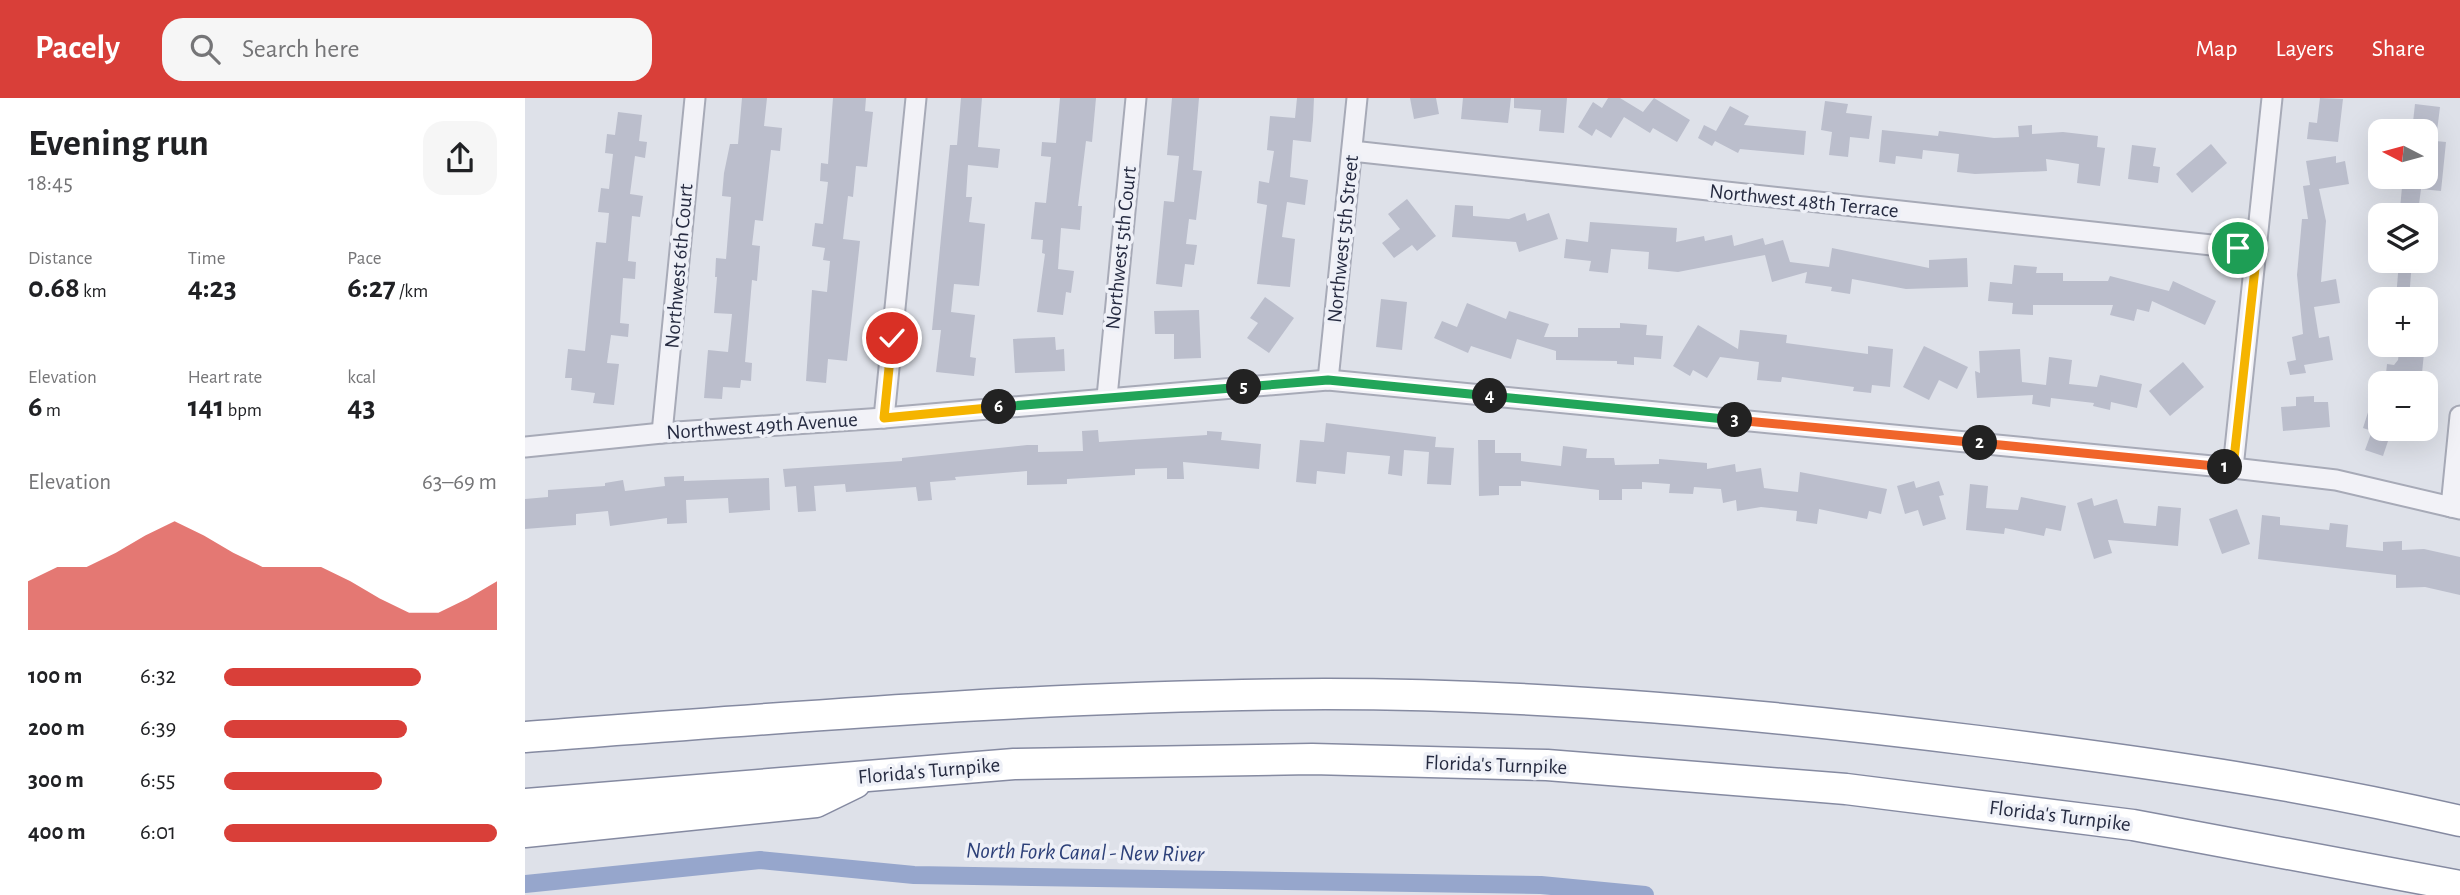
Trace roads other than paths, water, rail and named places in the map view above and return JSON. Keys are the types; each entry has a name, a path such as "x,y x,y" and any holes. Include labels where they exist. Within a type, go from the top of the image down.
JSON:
{"highway":[{"path":"525,737 945,705 1326,694 1536,701 1835,723 2133,761 2460,821"},
{"name":"Florida's Turnpike","path":"525,804 1014,764 1285,759 1547,765 1846,789 2133,825 2460,886"},
{"path":"525,832 816,802 871,776"}],"street":[{"name":"Northwest 6th Court","path":"662,433 695,98"},
{"path":"884,418 916,98"},
{"name":"Northwest 5th Court","path":"1107,397 1136,98"},
{"name":"Northwest 5th Street","path":"1328,380 1357,98"},
{"path":"2233,468 2272,98"},
{"name":"Northwest 48th Terrace","path":"1352,151 2257,250"},
{"name":"Northwest 49th Avenue","path":"525,447 662,433 884,418 1328,380 2233,468 2336,480 2455,508"},
{"path":"2455,508 2460,416"}],"waterway":[{"name":"North Fork Canal - New River","path":"525,884 760,860 914,875 1541,885 1645,895"}]}
